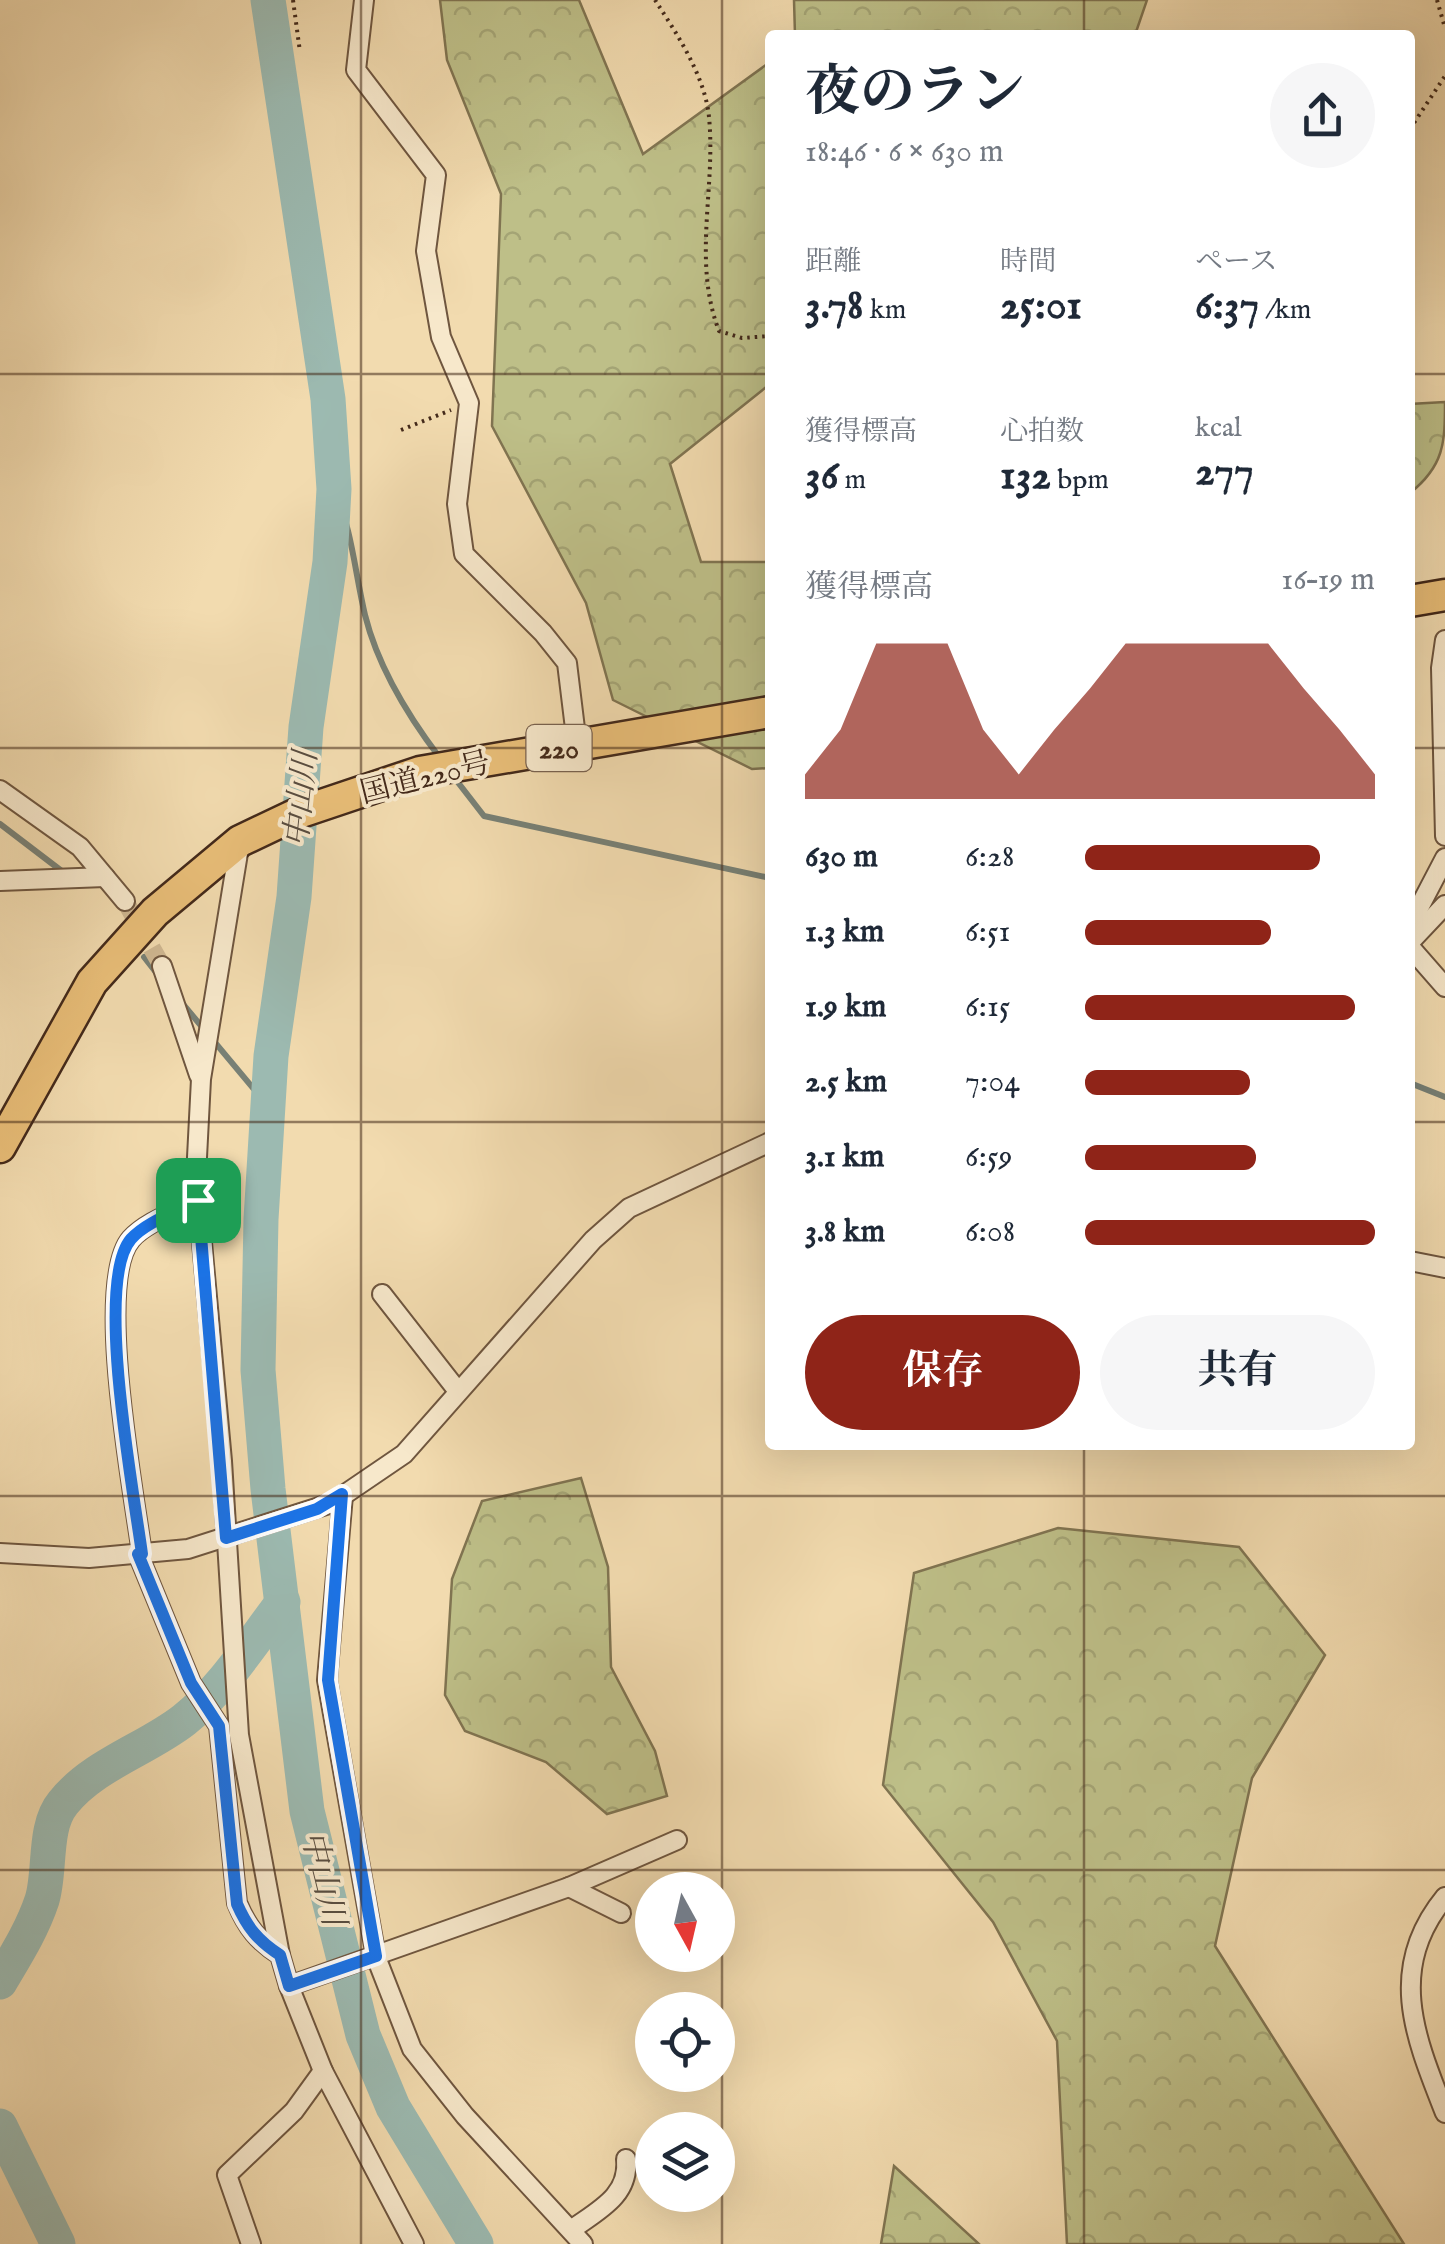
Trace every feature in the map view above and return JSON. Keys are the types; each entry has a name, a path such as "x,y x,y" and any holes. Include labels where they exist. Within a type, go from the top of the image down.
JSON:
{"highway":[{"path":"1415,600 1445,595"},
{"name":"国道220号","path":"0,1147 92,982 154,912 240,841 350,795 420,772 765,713"}],"street":[{"path":"364,0 356,70 436,175 426,251 441,336 470,403 457,504 464,554 544,633 567,664 577,746"},
{"path":"1445,640 1441,668 1445,836"},
{"path":"0,790 80,847 125,901"},
{"path":"240,841 201,1079 198,1200 230,1538 239,1735 280,1955 323,2071 414,2244"},
{"path":"1415,915 1445,858"},
{"path":"0,881 105,877"},
{"path":"1415,939 1445,906"},
{"path":"1415,950 1445,987"},
{"path":"162,966 201,1079"},
{"path":"0,1553 88,1558 188,1550 317,1509 404,1454 456,1390 593,1240 629,1208 765,1144"},
{"path":"198,1200 141,1230 128,1242 120,1265 116,1342 140,1554 191,1683 219,1726 237,1904 262,1944 280,1955"},
{"path":"1415,1261 1445,1268"},
{"path":"382,1294 456,1390"},
{"path":"342,1494 328,1680 376,1956 412,2049 465,2116 577,2237 617,2196 628,2175 626,2159"},
{"path":"294,1985 569,1886 677,1840"},
{"path":"569,1886 621,1912"},
{"path":"1445,1897 1431,1914 1408,1995 1414,2033 1445,2113"},
{"path":"251,2244 228,2175 294,2111 323,2071"}],"path":[{"path":"293,0 300,52"},
{"path":"655,0 685,47 709,115 704,266 719,330 742,338 765,336"},
{"path":"1437,0 1445,28"},
{"path":"1415,121 1445,76"},
{"path":"401,430 470,403"}],"green space":[{"path":"440,0 579,0 643,154 765,66 765,388 670,464 701,562 765,562 765,768 752,769 613,700 586,603 492,426 501,194 447,60"},
{"path":"794,0 1147,0 1137,30 795,30"},
{"path":"1445,402 1440,453 1430,473 1415,488 1415,404"},
{"path":"581,1478 608,1567 611,1667 655,1751 667,1796 607,1814 546,1762 465,1731 445,1695 452,1579 482,1501"},
{"path":"1058,1528 1239,1547 1325,1655 1252,1778 1215,1946 1404,2244 1067,2244 1057,2041 993,1922 883,1785 914,1573"},
{"path":"894,2166 979,2244 881,2244"}],"waterway":[{"name":"中山川","path":"268,0 328,399 334,489 330,562 306,727 294,897 271,1056 261,1219 258,1370 268,1489 307,1811 363,2035 393,2107 476,2244"},
{"path":"334,489 378,653 406,708 440,758"},
{"path":"453,776 484,816 765,877"},
{"path":"0,824 63,872"},
{"path":"144,957 158,975"},
{"path":"182,1003 268,1106"},
{"path":"1415,1085 1445,1097"},
{"name":"中山川","path":"0,1982 29,1932 42,1900 50,1837 63,1803 89,1778 184,1720 225,1679 283,1602"},
{"name":"中山川","path":"0,2126 58,2244"}],"tunnel":[{"path":"125,901 162,966"}],"route":[{"path":"198,1200 226,1538 317,1509 342,1494 326,1661 348,1813 376,1956 289,1986 280,1955 262,1944 237,1904 219,1726 191,1683 138,1554 142,1554 116,1342 115,1300 120,1265 128,1242 141,1230 198,1200"}]}
